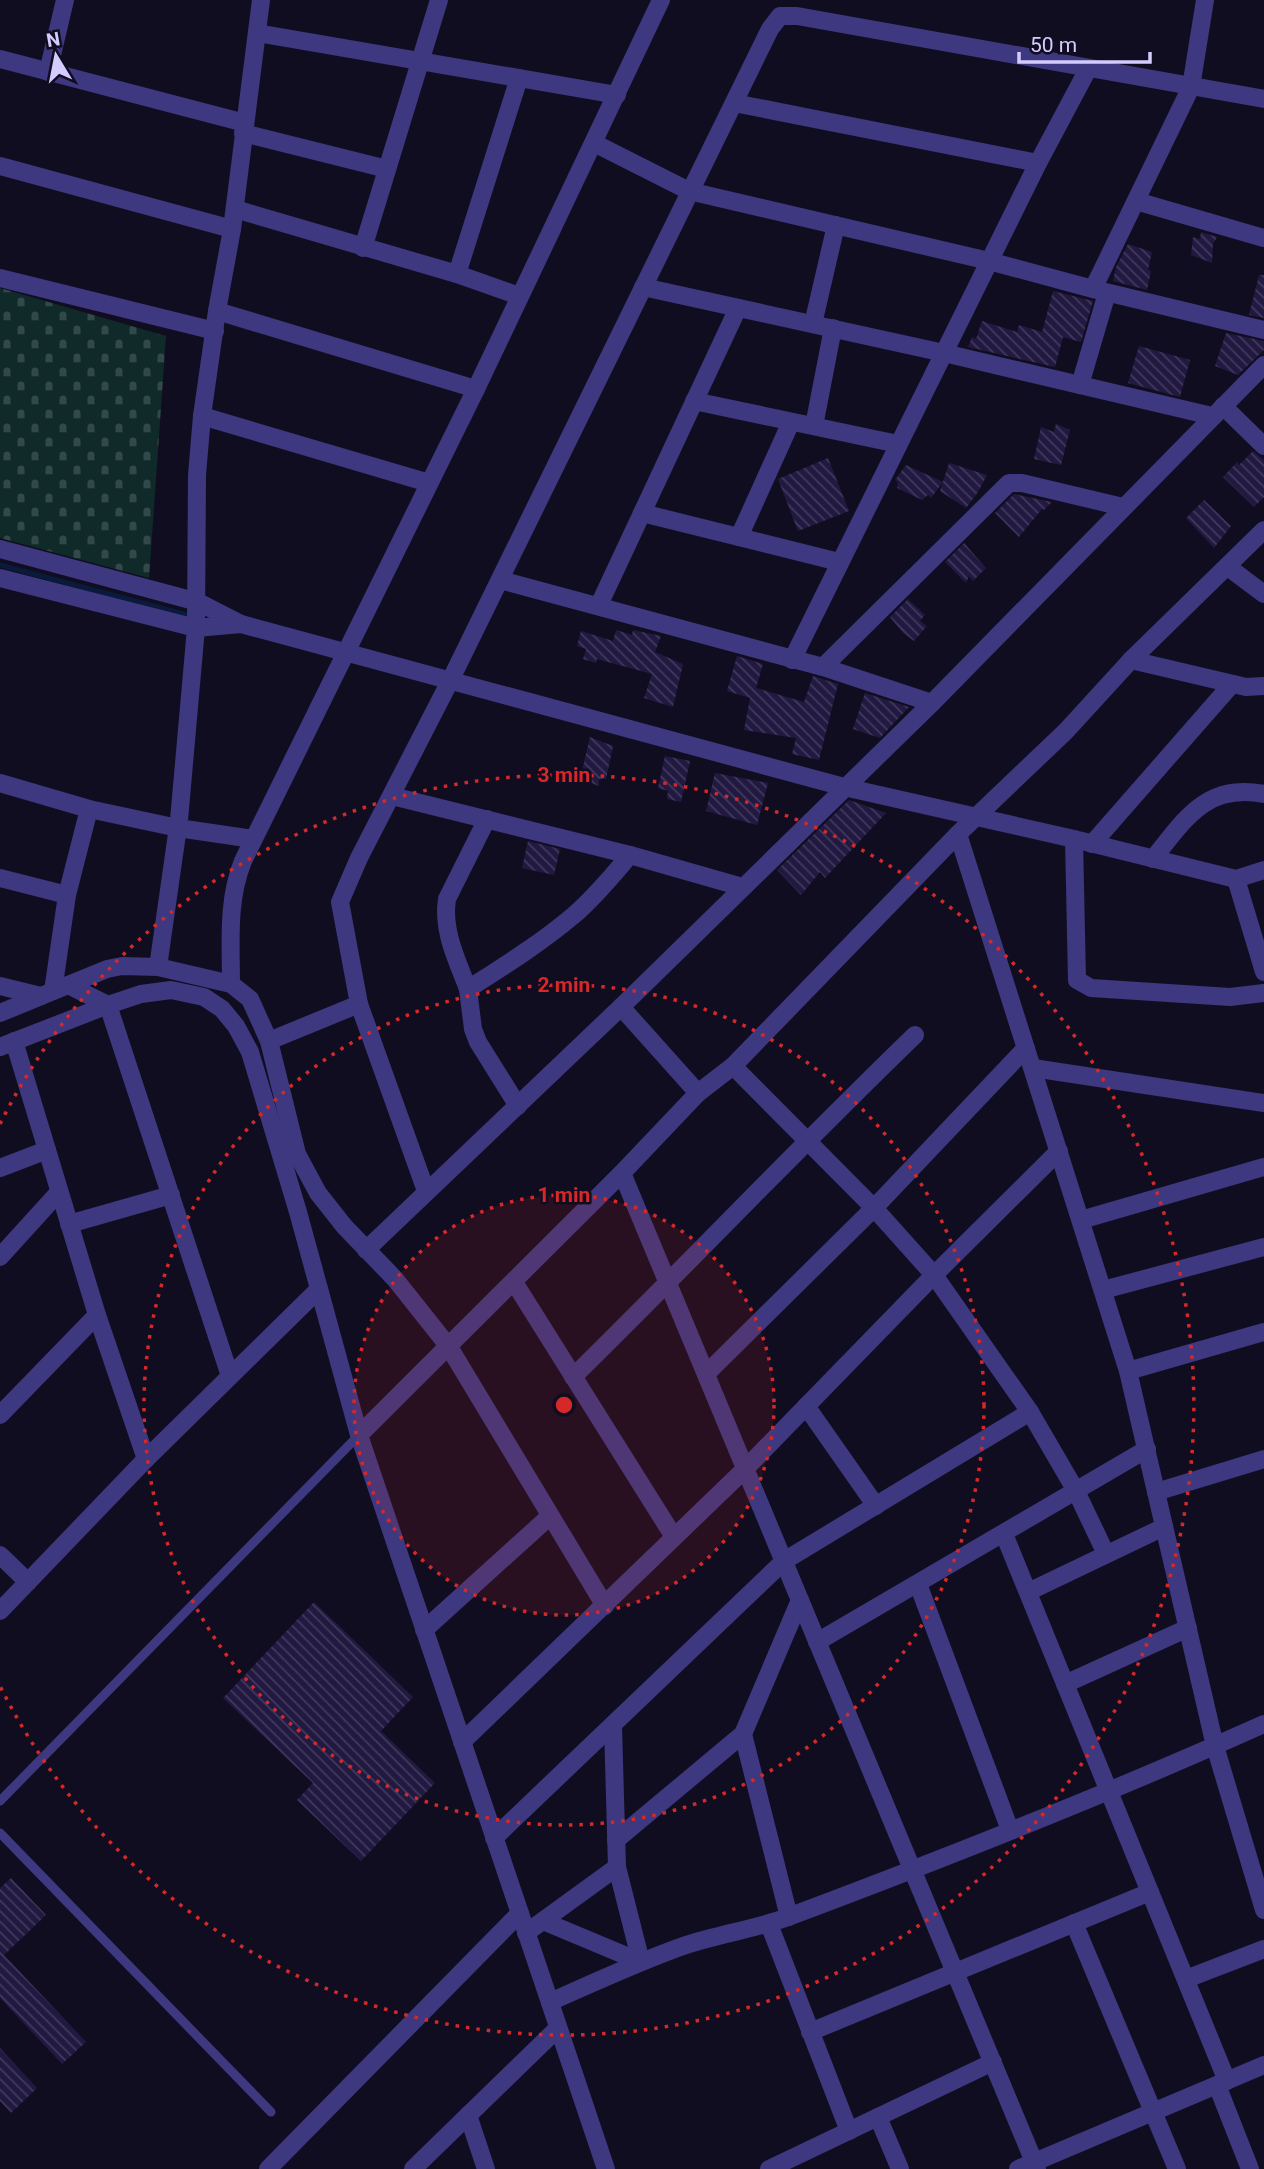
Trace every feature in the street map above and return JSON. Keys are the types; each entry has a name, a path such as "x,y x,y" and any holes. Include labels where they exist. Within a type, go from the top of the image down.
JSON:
{"street":[{"path":"48,72 65,0"},
{"path":"158,967 178,828 197,628 196,487 202,416 235,209 261,0"},
{"path":"363,248 439,0"},
{"path":"231,984 230,921 238,873 476,389 661,0"},
{"path":"1080,385 1100,291 1136,201 1191,87 1205,0"},
{"path":"426,1191 359,1004 340,902 359,858 452,679 770,29 780,16 797,16 1264,99"},
{"path":"257,33 617,95"},
{"path":"0,59 387,169"},
{"path":"792,660 1038,163 1088,69"},
{"path":"457,274 519,78"},
{"path":"734,103 1038,163"},
{"path":"594,143 689,191 989,261 1264,330"},
{"path":"0,166 232,229"},
{"path":"1136,201 1262,234"},
{"path":"235,209 457,274 519,296"},
{"path":"813,324 836,225"},
{"path":"0,278 215,331"},
{"path":"643,287 1080,385 1218,411 1264,446"},
{"path":"599,605 738,308"},
{"path":"217,311 476,389"},
{"path":"814,426 833,328"},
{"path":"366,1250 621,1007 932,703 1264,365"},
{"path":"694,401 898,444"},
{"path":"202,416 429,483"},
{"path":"739,537 791,422"},
{"path":"823,667 1009,483 1123,507"},
{"path":"642,513 839,562"},
{"path":"359,1435 514,1282 698,1093 733,1066 958,834 1066,731 1131,660 1264,530"},
{"path":"0,549 198,602 241,624 844,787 1083,841 1236,880 1264,870"},
{"path":"1228,567 1264,594"},
{"path":"0,578 197,628 241,624"},
{"path":"500,580 823,667 932,703"},
{"path":"1131,660 1246,687 1264,686"},
{"path":"1232,684 1083,841 1077,980 1091,988 1230,997 1264,993"},
{"path":"0,783 89,809 178,828 253,839"},
{"path":"1153,859 1189,815 1209,800 1230,793 1264,794"},
{"path":"392,796 630,855 742,887"},
{"path":"54,991 67,895 89,809"},
{"path":"487,819 447,899 445,913 447,930 468,989 473,1028 478,1042 518,1106"},
{"path":"958,834 1128,1371 1215,1746 1264,1910"},
{"path":"468,989 514,960 574,915 630,855"},
{"path":"0,878 67,895"},
{"path":"1236,880 1264,972"},
{"path":"0,1013 122,966 158,967 231,984 250,999 269,1041 297,1154 318,1193 366,1250 395,1279 449,1347 604,1606"},
{"path":"0,986 54,991 108,1005"},
{"path":"146,1459 97,1315 47,1150 7,1044 141,994 172,990 204,997 222,1009 236,1026 254,1066 359,1435 606,2169"},
{"path":"269,1041 359,1004"},
{"path":"108,1005 230,1376"},
{"path":"621,1007 698,1093"},
{"path":"573,1377 668,1284 805,1141 915,1035"},
{"path":"706,1374 874,1208 1026,1048"},
{"path":"733,1066 874,1208 934,1275 1030,1412 1076,1491 1106,1554"},
{"path":"1032,1068 1264,1103"},
{"path":"0,1168 47,1150"},
{"path":"462,1742 746,1469 934,1275 1059,1151"},
{"path":"1081,1220 1264,1167"},
{"path":"622,1173 993,2062 1030,2167 1264,2065"},
{"path":"0,1257 59,1192"},
{"path":"69,1224 171,1195"},
{"path":"1103,1290 1264,1247"},
{"path":"514,1282 674,1537"},
{"path":"0,1611 146,1459 319,1289"},
{"path":"0,1415 97,1315"},
{"path":"1128,1371 1264,1332"},
{"path":"806,1406 876,1506"},
{"path":"494,1838 784,1562 1030,1412"},
{"path":"817,1642 1147,1449"},
{"path":"1156,1492 1263,1463"},
{"path":"424,1630 550,1516"},
{"path":"1028,1592 1164,1527"},
{"path":"1004,1534 1186,1979 1250,2169"},
{"path":"0,1555 28,1582"},
{"path":"918,1584 1010,1830"},
{"path":"616,1840 743,1734 800,1600"},
{"path":"1065,1684 1188,1628"},
{"path":"550,2002 641,1962 696,1942 789,1917 1109,1791 1264,1724"},
{"path":"613,1726 617,1867 641,1962"},
{"path":"743,1734 789,1917"},
{"path":"526,1933 617,1867"},
{"path":"810,2032 1150,1892"},
{"path":"268,2169 520,1913"},
{"path":"543,1921 641,1962"},
{"path":"1074,1923 1177,2169"},
{"path":"769,1924 849,2131"},
{"path":"1186,1979 1264,1949"},
{"path":"413,2169 558,2028"},
{"path":"769,2169 993,2062"},
{"path":"468,2115 486,2169"},
{"path":"878,2117 900,2169"}],"lane":[{"path":"0,1801 359,1435"},
{"path":"0,1833 271,2112"}],"green space":[{"path":"0,288 166,336 149,578 0,538"}],"building":[{"path":"1201,232 1217,237 1213,244 1212,263 1191,255 1193,237 1200,239"},
{"path":"1128,244 1152,252 1147,290 1113,281 1116,267"},
{"path":"1259,275 1264,275 1264,318 1249,315"},
{"path":"1053,291 1093,301 1081,342 1063,337 1055,367 968,347 972,337 976,339 982,321 1017,332 1019,325 1042,332"},
{"path":"1226,333 1264,341 1264,350 1238,375 1215,366"},
{"path":"1139,346 1190,360 1180,397 1128,383"},
{"path":"1056,424 1070,430 1061,465 1034,459 1041,427 1054,432"},
{"path":"1253,451 1264,460 1264,497 1254,507 1223,477 1237,462 1239,465"},
{"path":"828,458 849,511 798,531 778,479"},
{"path":"949,463 987,475 966,508 940,491"},
{"path":"906,465 943,482 931,498 928,495 922,500 897,488 898,482 895,480"},
{"path":"1014,494 1052,502 1042,509 1019,537 995,513"},
{"path":"1204,500 1231,526 1214,548 1186,518"},
{"path":"964,543 986,568 973,581 969,576 966,583 945,562"},
{"path":"908,599 925,615 920,621 927,626 914,641 903,633 890,617"},
{"path":"616,630 632,635 633,630 661,636 655,652 683,664 673,707 644,698 652,674 597,659 596,663 583,659 586,649 577,646 581,631 613,641"},
{"path":"737,656 763,664 756,688 804,702 813,676 838,684 819,760 792,754 796,738 744,730 750,698 727,691"},
{"path":"865,693 909,707 880,738 853,729"},
{"path":"590,737 613,746 606,779 599,779 599,786 580,779"},
{"path":"665,756 690,761 681,802 667,799 668,791 658,788"},
{"path":"715,773 768,783 757,825 706,811"},
{"path":"849,800 886,813 825,878 820,872 801,895 777,870"},
{"path":"528,841 560,849 554,875 522,868"},
{"path":"314,1602 413,1697 381,1731 435,1783 361,1861 297,1800 313,1783 223,1698"},
{"path":"11,1878 46,1915 4,1955 86,2042 62,2064 0,1998 0,1888"},
{"path":"0,2048 37,2088 11,2113 0,2101"}],"waterway":[{"path":"0,565 191,616"}]}
